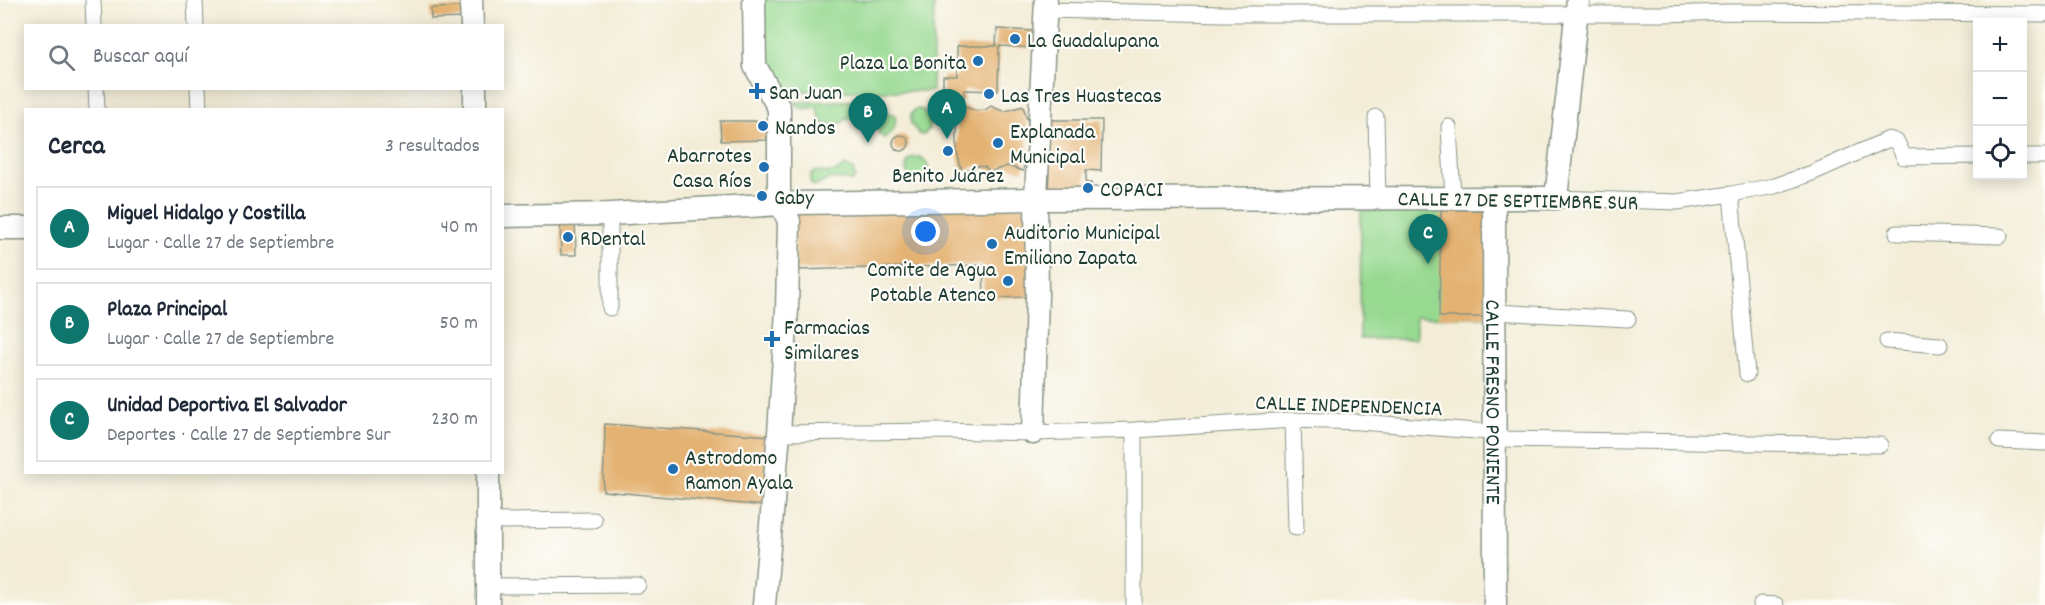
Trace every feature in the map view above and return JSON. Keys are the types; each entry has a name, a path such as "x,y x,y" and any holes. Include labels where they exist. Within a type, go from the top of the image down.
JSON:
{"street":[{"path":"93,0 94,24"},
{"path":"195,0 196,24"},
{"path":"471,0 472,24"},
{"path":"754,0 755,66 779,108 781,205 789,221 787,310 779,433 764,605"},
{"path":"1033,433 1037,199 1046,5 1224,15 1577,7 1663,14 1728,12 2045,14"},
{"path":"1556,198 1577,7"},
{"path":"96,90 97,108"},
{"path":"198,90 199,108"},
{"path":"475,90 476,108"},
{"path":"1376,117 1378,198"},
{"path":"1449,127 1452,197"},
{"name":"CALLE 27 DE SEPTIEMBRE SUR","path":"504,216 610,214 800,203 1037,199 1452,197 1677,202 1775,186 1812,173 1889,139 1897,142 1904,157 1973,156"},
{"path":"2027,156 2045,156"},
{"path":"1731,194 1747,374"},
{"name":"CALLE FRESNO PONIENTE","path":"1494,198 1496,605"},
{"path":"610,214 610,308"},
{"path":"0,228 24,228"},
{"path":"1897,233 2000,236"},
{"path":"1494,312 1628,319"},
{"path":"1887,341 1940,345"},
{"path":"1293,420 1296,528"},
{"name":"CALLE INDEPENDENCIA","path":"779,433 938,431 1033,433 1134,430 1293,420 1360,422 1490,432 1503,438 1880,445"},
{"path":"1134,430 1134,605"},
{"path":"1999,441 2045,443"},
{"path":"488,474 488,595 638,585"},
{"path":"488,521 594,520"}],"green space":[{"path":"759,0 934,0 932,91 775,91 759,65"},
{"path":"850,101 859,108 856,118 833,125 823,123 817,107 804,109 798,107 795,102"},
{"path":"914,110 923,110 929,119 929,129 924,135 919,134 911,124 911,115"},
{"path":"881,114 895,115 896,123 890,134 884,138 880,135 876,125"},
{"path":"913,157 921,157 928,164 928,172 921,179 913,179 906,172 906,164"},
{"path":"845,166 853,169 855,178 852,181 830,178 817,186 810,182 811,174 816,171 831,173"},
{"path":"1494,210 1494,317 1416,317 1416,339 1360,339 1361,211"}],"building":[{"path":"464,7 465,18 431,19 431,8"},
{"name":"Plaza La Bonita","path":"997,29 1034,31 1034,48 999,46 998,91 964,90 964,101 943,100 943,76 957,76 957,46 996,46"},
{"path":"963,106 976,111 985,110 991,106 1006,111 1023,106 1028,122 1028,133 1023,171 1007,166 990,172 985,167 977,166 962,172 957,152 957,123"},
{"path":"1046,120 1102,120 1101,171 1086,170 1086,183 1091,183 1091,193 1053,193 1045,187"},
{"path":"720,121 765,121 767,140 721,141"},
{"path":"901,135 907,137 909,143 907,149 901,151 895,149 893,143 895,137"},
{"path":"1031,205 1032,297 984,298 983,265 795,270 793,211"},
{"path":"1441,210 1494,210 1494,317 1439,317"},
{"name":"RDental","path":"575,218 576,255 561,255 560,219"},
{"name":"Astrodomo Ramon Ayala","path":"605,424 772,436 765,506 603,491"}],"place":[{"name":"La Guadalupana","path":"1015,39"},
{"name":"Plaza La Bonita","path":"978,61"},
{"name":"San Juan","path":"757,91"},
{"name":"Las Tres Huastecas","path":"989,94"},
{"name":"Nandos","path":"763,126"},
{"name":"Miguel Hidalgo y Costilla","path":"947,139"},
{"name":"Plaza Principal","path":"868,143"},
{"name":"Explanada Municipal","path":"998,143"},
{"name":"Benito Juárez","path":"948,151"},
{"name":"Abarrotes Casa Ríos","path":"764,167"},
{"name":"COPACI","path":"1088,188"},
{"name":"Gaby","path":"762,196"},
{"name":"RDental","path":"568,237"},
{"name":"Auditorio Municipal Emiliano Zapata","path":"992,244"},
{"name":"Unidad Deportiva El Salvador","path":"1428,264"},
{"name":"Comite de Agua Potable Atenco","path":"1008,281"},
{"name":"Farmacias Similares","path":"772,339"},
{"name":"Astrodomo Ramon Ayala","path":"673,469"}]}
